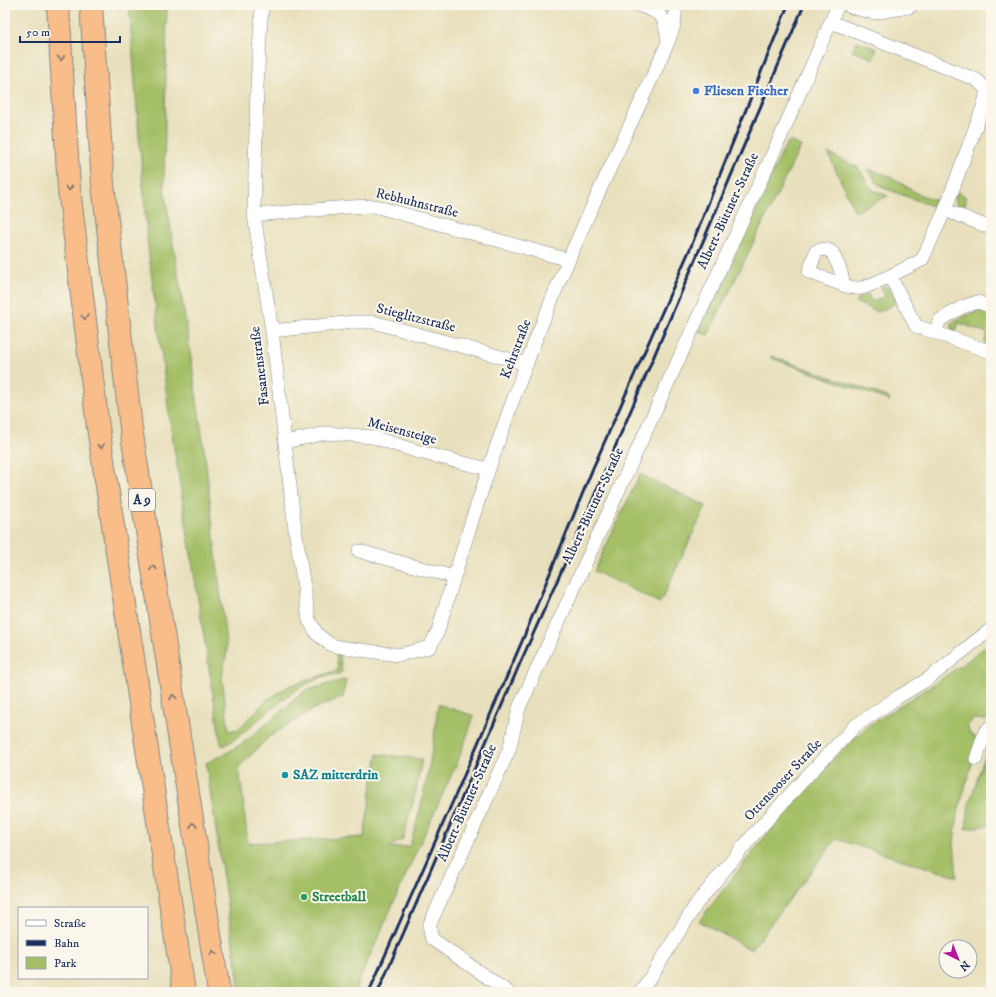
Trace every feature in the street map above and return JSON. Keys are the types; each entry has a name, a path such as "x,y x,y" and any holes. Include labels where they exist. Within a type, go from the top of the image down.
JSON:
{"highway":[{"name":"A 9","path":"58,5 69,189 98,427 184,992"},
{"name":"A 9","path":"91,5 103,184 131,428 219,992"}],"street":[{"name":"Fasanenstraße","path":"262,5 257,85 254,215 272,331 295,529 309,620 317,634 331,645 399,655"},
{"path":"638,5 657,12 665,22 668,42"},
{"name":"Kehrstraße","path":"399,655 430,647 438,631 488,469 527,364 568,260 668,42 674,25 676,5"},
{"name":"Albert-Büttner-Straße","path":"508,992 432,939 428,926 509,750 519,708 781,136 838,5"},
{"path":"851,5 875,11 910,5"},
{"path":"831,22 976,80 987,90 984,104 945,210 922,260 861,288 853,288 844,285"},
{"name":"Rebhuhnstraße","path":"254,215 374,206 568,260"},
{"path":"945,210 991,228"},
{"path":"890,276 916,326 991,352"},
{"path":"935,332 940,320 962,307 978,302 991,307"},
{"name":"Stieglitzstraße","path":"272,331 354,322 373,322 527,364"},
{"name":"Meisensteige","path":"285,442 327,433 373,437 420,452 488,469"},
{"path":"359,550 454,577"},
{"name":"Ottensooser Straße","path":"640,992 697,903 754,834 855,726 898,697 928,680 991,629"},
{"path":"976,759 985,732 991,726"}],"green space":[{"path":"129,5 167,5 164,187 205,456 227,652 222,677 229,731 238,729 267,700 289,686 338,670 336,655 340,654 342,672 340,674 322,677 295,691 283,699 237,738 224,746 221,744 170,422 147,239"},
{"path":"857,41 877,49 873,59 852,51"},
{"path":"789,141 801,146 708,335 699,332 786,144"},
{"path":"828,153 857,167 873,190 888,196 855,212"},
{"path":"868,169 890,176 918,194 938,201 935,207 881,187"},
{"path":"957,192 965,196 966,201 963,211 956,203 955,198"},
{"path":"884,286 890,289 895,299 895,303 891,306 878,312 855,302 859,298 868,294 872,302 885,296 881,287"},
{"path":"978,310 991,315 991,345 984,343 987,333 959,323 955,333 952,331 952,322"},
{"path":"771,356 888,397 890,401 771,358"},
{"path":"640,474 706,506 660,603 594,571"},
{"path":"991,642 991,717 987,720 973,719 967,726 970,734 977,738 977,747 959,808 954,841 957,877 836,839 751,950 699,921 793,803 841,751 868,726 932,685 970,659"},
{"path":"346,679 343,697 314,709 270,736 239,767 248,843 364,837 378,754 422,759 415,795 403,839 388,848 410,846 420,811 427,776 438,704 474,716 458,761 354,992 240,992 206,763 225,754 246,741 305,691"},
{"path":"991,737 991,825 966,829 969,804"}],"railway":[{"path":"369,992 523,639 593,468 690,249 788,5"},
{"path":"378,992 521,661 575,541 804,5"}],"place":[{"name":"Fliesen Fischer","path":"696,91"},
{"name":"SAZ mitterdrin","path":"285,775"},
{"name":"Streetball","path":"304,897"}]}
